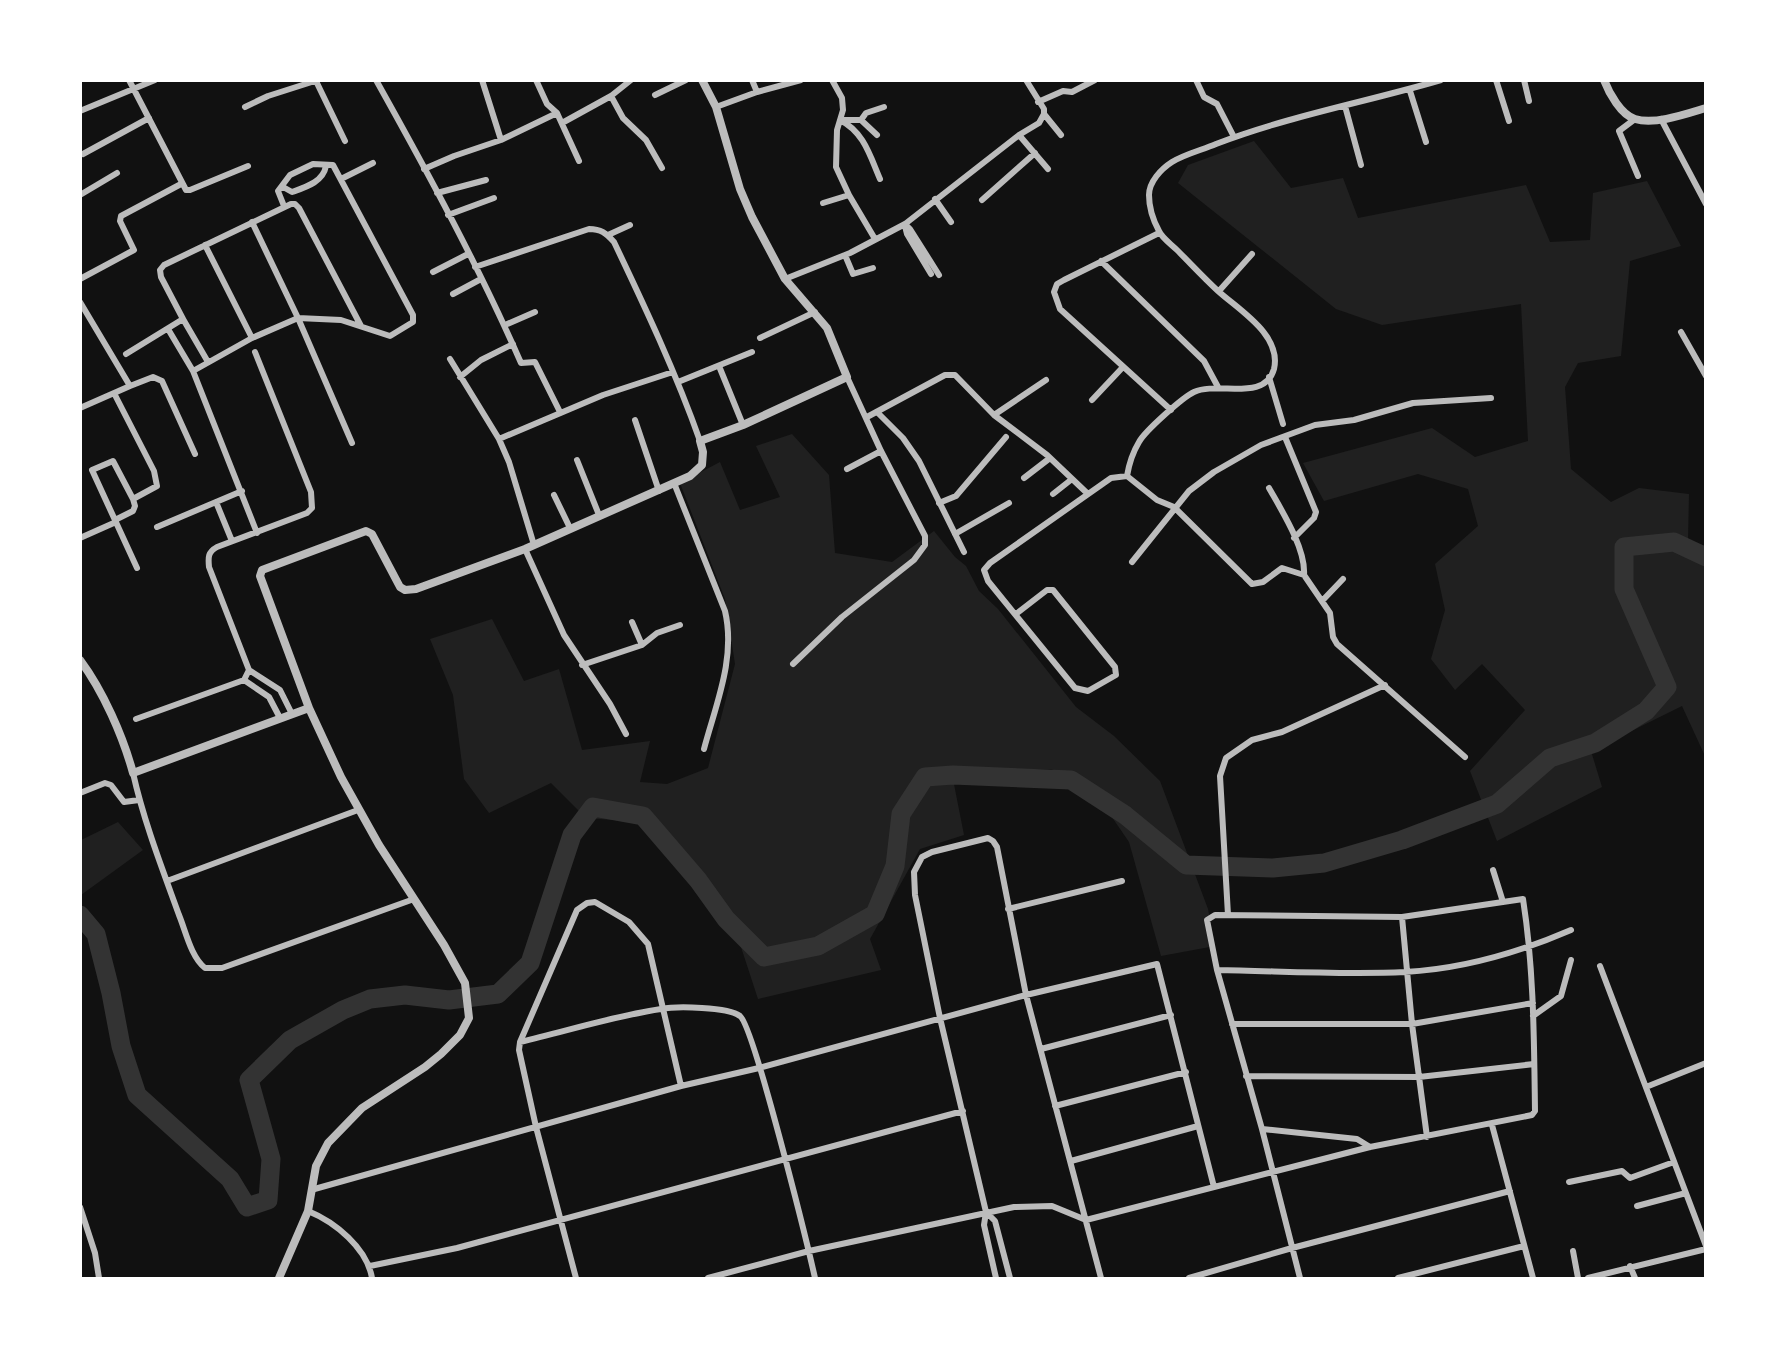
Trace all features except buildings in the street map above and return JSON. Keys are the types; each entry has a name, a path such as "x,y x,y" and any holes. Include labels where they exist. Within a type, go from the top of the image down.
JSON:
{"street":[{"path":"129,80 183,187 190,190 248,166"},
{"path":"80,111 155,80"},
{"path":"376,80 449,215 505,325 521,363 535,362 560,412"},
{"path":"482,80 501,140"},
{"path":"536,80 547,104 557,113 579,162"},
{"path":"562,123 611,96 631,80"},
{"path":"655,95 686,80"},
{"path":"702,80 716,107 740,189 785,279 815,312 831,335 881,451 925,536 925,545 914,559 842,617 793,664"},
{"path":"752,80 757,92"},
{"path":"716,107 801,80"},
{"path":"832,80 842,98 843,110 836,130 836,167 875,239"},
{"path":"1026,80 1044,109 1044,114 1061,135"},
{"path":"1038,102 1063,91 1072,92 1095,80"},
{"path":"1196,80 1204,97 1217,104 1234,137"},
{"path":"1127,476 1128,465 1140,439 1194,392 1218,387 1252,389 1265,384 1274,371 1275,356 1259,326 1159,233 1151,212 1149,192 1156,175 1172,162 1234,137 1441,80"},
{"path":"1496,80 1509,121"},
{"path":"1524,80 1529,101"},
{"path":"1604,80 1625,113 1635,119 1661,120 1706,108"},
{"path":"245,107 268,96 317,81 345,141"},
{"path":"1414,86 1426,142"},
{"path":"611,96 623,118 646,140 662,168"},
{"path":"1345,106 1361,165"},
{"path":"861,120 866,113 884,107"},
{"path":"424,169 501,140 557,113"},
{"path":"785,279 845,255 905,224 1039,123 1044,114"},
{"path":"83,154 149,118"},
{"path":"1635,119 1619,131 1638,176"},
{"path":"840,120 861,120 877,135"},
{"path":"840,120 852,126 864,141 880,180"},
{"path":"1661,120 1706,204"},
{"path":"1020,135 1048,169"},
{"path":"982,200 1035,153"},
{"path":"341,179 373,163"},
{"path":"193,371 253,338 298,318 341,320 390,336 410,325 414,319 331,164 313,164 285,179 283,187 278,191 284,206"},
{"path":"283,187 292,192 319,180 326,166"},
{"path":"80,195 117,173"},
{"path":"437,194 486,180"},
{"path":"80,279 134,250 120,221 121,216 183,187"},
{"path":"823,203 849,195"},
{"path":"449,215 494,198"},
{"path":"935,199 951,222"},
{"path":"208,362 183,319 160,270 164,265 284,206 295,204 299,208 361,326"},
{"path":"252,222 298,318 352,443"},
{"path":"905,224 907,234 931,274"},
{"path":"905,224 939,275"},
{"path":"608,235 630,225"},
{"path":"279,1279 307,1210 310,1190 322,1154 339,1129 362,1108 441,1054 460,1035 469,1018 465,983 358,810 309,708 260,576 262,570 366,531 372,534 397,582 405,590 410,590 534,545 659,491 690,476 702,465 700,441 678,382 614,242 608,235 599,229 589,229 475,267"},
{"path":"1159,233 1057,284 1054,292 1060,309 1171,410"},
{"path":"205,245 253,338"},
{"path":"433,272 468,254"},
{"path":"1219,291 1252,254"},
{"path":"845,255 853,274 873,268"},
{"path":"1101,261 1204,361 1218,387"},
{"path":"453,294 481,279"},
{"path":"80,302 130,386"},
{"path":"505,325 535,312"},
{"path":"760,338 815,312"},
{"path":"126,354 183,319"},
{"path":"168,329 193,371 257,533"},
{"path":"1681,332 1706,376"},
{"path":"460,377 481,360 513,344"},
{"path":"255,352 313,501 312,508 307,513 211,550 208,558 209,567 249,670 280,690 292,714"},
{"path":"678,382 752,352"},
{"path":"450,359 499,439 509,462 534,545"},
{"path":"719,366 743,425"},
{"path":"1091,400 1123,367"},
{"path":"499,439 603,395 673,372"},
{"path":"867,417 950,374 959,378 995,415 1050,458 1088,494"},
{"path":"81,407 153,377 162,381 195,454"},
{"path":"700,441 743,425 848,377"},
{"path":"1269,377 1283,424"},
{"path":"995,415 1046,380"},
{"path":"115,395 157,480 155,489 133,499"},
{"path":"1132,562 1189,491 1214,472 1261,445 1315,425 1354,420 1413,403 1491,398"},
{"path":"878,413 903,438 919,461 964,552"},
{"path":"635,420 659,491"},
{"path":"1285,437 1316,512 1314,518 1294,538"},
{"path":"939,503 956,496 1006,438"},
{"path":"847,469 881,451"},
{"path":"1024,478 1050,458"},
{"path":"577,460 599,515"},
{"path":"80,538 115,521 135,506 113,461 92,470 115,521 137,568"},
{"path":"1016,614 1047,590 1053,590 1115,667 1116,675 1088,691 1075,688 988,581 984,570 990,562 1111,478 1127,476 1157,500 1174,507 1252,584 1263,582 1282,569 1304,575"},
{"path":"1053,494 1072,479"},
{"path":"674,483 721,599 729,632 726,666 704,749"},
{"path":"1269,488 1286,517 1304,565 1304,575 1330,613 1333,637 1337,644 1465,757"},
{"path":"158,527 242,491"},
{"path":"554,495 570,528"},
{"path":"216,502 232,541"},
{"path":"955,534 1009,503"},
{"path":"524,549 564,635 610,704 626,734"},
{"path":"1322,601 1343,579"},
{"path":"632,622 642,645"},
{"path":"582,665 642,645 657,633 680,625"},
{"path":"80,660 89,671 123,742 139,800 199,963 211,970 222,968 414,899"},
{"path":"136,719 244,680 249,670"},
{"path":"244,680 269,697 280,719"},
{"path":"1228,915 1220,776 1226,758 1252,740 1282,732 1385,685"},
{"path":"133,773 309,708"},
{"path":"80,793 105,783 111,785 124,802 139,800"},
{"path":"167,881 358,810"},
{"path":"996,1279 984,1225 986,1212 940,1018 915,895 914,872 922,857 932,852 988,838 996,847 1026,995 1101,1279"},
{"path":"1493,870 1503,902"},
{"path":"1008,909 1122,881"},
{"path":"708,1279 809,1251 1014,1207 1052,1206 1086,1220 1272,1171 1370,1147 1532,1115 1535,1111 1533,1003 1530,947 1523,899 1402,917 1228,915 1212,916 1207,924 1217,970 1262,1129 1272,1171 1300,1279"},
{"path":"576,1279 536,1127 520,1041 577,910 587,902 595,902 629,922 648,944 681,1086"},
{"path":"1402,917 1406,972 1427,1137"},
{"path":"1217,970 1406,972 1530,947 1571,930"},
{"path":"1533,1016 1561,996 1571,960"},
{"path":"310,1190 681,1086 759,1068 1026,995 1157,964 1214,1187"},
{"path":"1588,1279 1706,1248 1600,966"},
{"path":"1232,1024 1412,1024 1533,1003"},
{"path":"520,1041 663,1008 715,1009 740,1016 746,1022 785,1158 815,1279"},
{"path":"1041,1049 1171,1015"},
{"path":"1646,1087 1706,1063"},
{"path":"1246,1076 1419,1077 1534,1064"},
{"path":"1055,1106 1186,1072"},
{"path":"370,1266 457,1248 963,1111"},
{"path":"1492,1125 1533,1279"},
{"path":"1071,1160 1198,1126"},
{"path":"1262,1129 1357,1139 1370,1147"},
{"path":"1569,1182 1622,1171 1630,1178 1674,1162"},
{"path":"1189,1279 1292,1248 1510,1191"},
{"path":"1637,1206 1686,1193"},
{"path":"80,1207 99,1279"},
{"path":"307,1210 330,1222 350,1239 370,1266 372,1279"},
{"path":"986,1212 995,1221 1010,1279"},
{"path":"1398,1279 1524,1246"},
{"path":"1573,1251 1578,1279"},
{"path":"1630,1266 1634,1279"}],"shaded area":[{"path":"1254,141 1291,188 1343,178 1358,218 1526,185 1550,242 1590,240 1593,193 1647,181 1681,246 1630,261 1621,356 1578,363 1565,387 1571,469 1611,502 1639,488 1689,494 1688,540 1705,546 1705,756 1682,706 1591,751 1602,787 1497,841 1470,771 1525,710 1482,664 1455,690 1431,659 1445,610 1435,564 1478,526 1468,489 1418,474 1324,501 1303,463 1432,428 1475,457 1528,441 1521,304 1382,325 1336,309 1178,183 1188,165"},
{"path":"792,434 829,475 835,553 892,562 934,531 966,566 979,591 998,609 1076,707 1114,736 1160,781 1208,909 1215,946 1161,956 1129,842 1090,785 1051,769 951,769 964,835 920,849 870,939 881,970 758,999 741,947 695,878 642,822 586,818 551,783 489,813 464,779 453,695 430,639 492,619 524,681 559,669 582,750 650,741 640,782 667,784 708,768 735,664 725,599 680,483 720,462 740,510 780,497 756,446"},
{"path":"118,822 143,850 81,895 81,840"}],"waterway":[{"path":"80,915 96,934 121,1046 137,1095 230,1179 247,1207 268,1200 271,1159 249,1080 290,1040 343,1010 370,999 405,995 449,1000 498,994 530,963 572,835 593,807 643,816 698,880 726,919 764,957 818,946 875,914 895,866 901,814 925,777 953,775 1071,780 1125,815 1186,865 1273,868 1324,863 1402,840 1497,804 1550,758 1595,743 1646,711 1667,687 1624,589 1624,547 1674,542 1706,557"}]}
